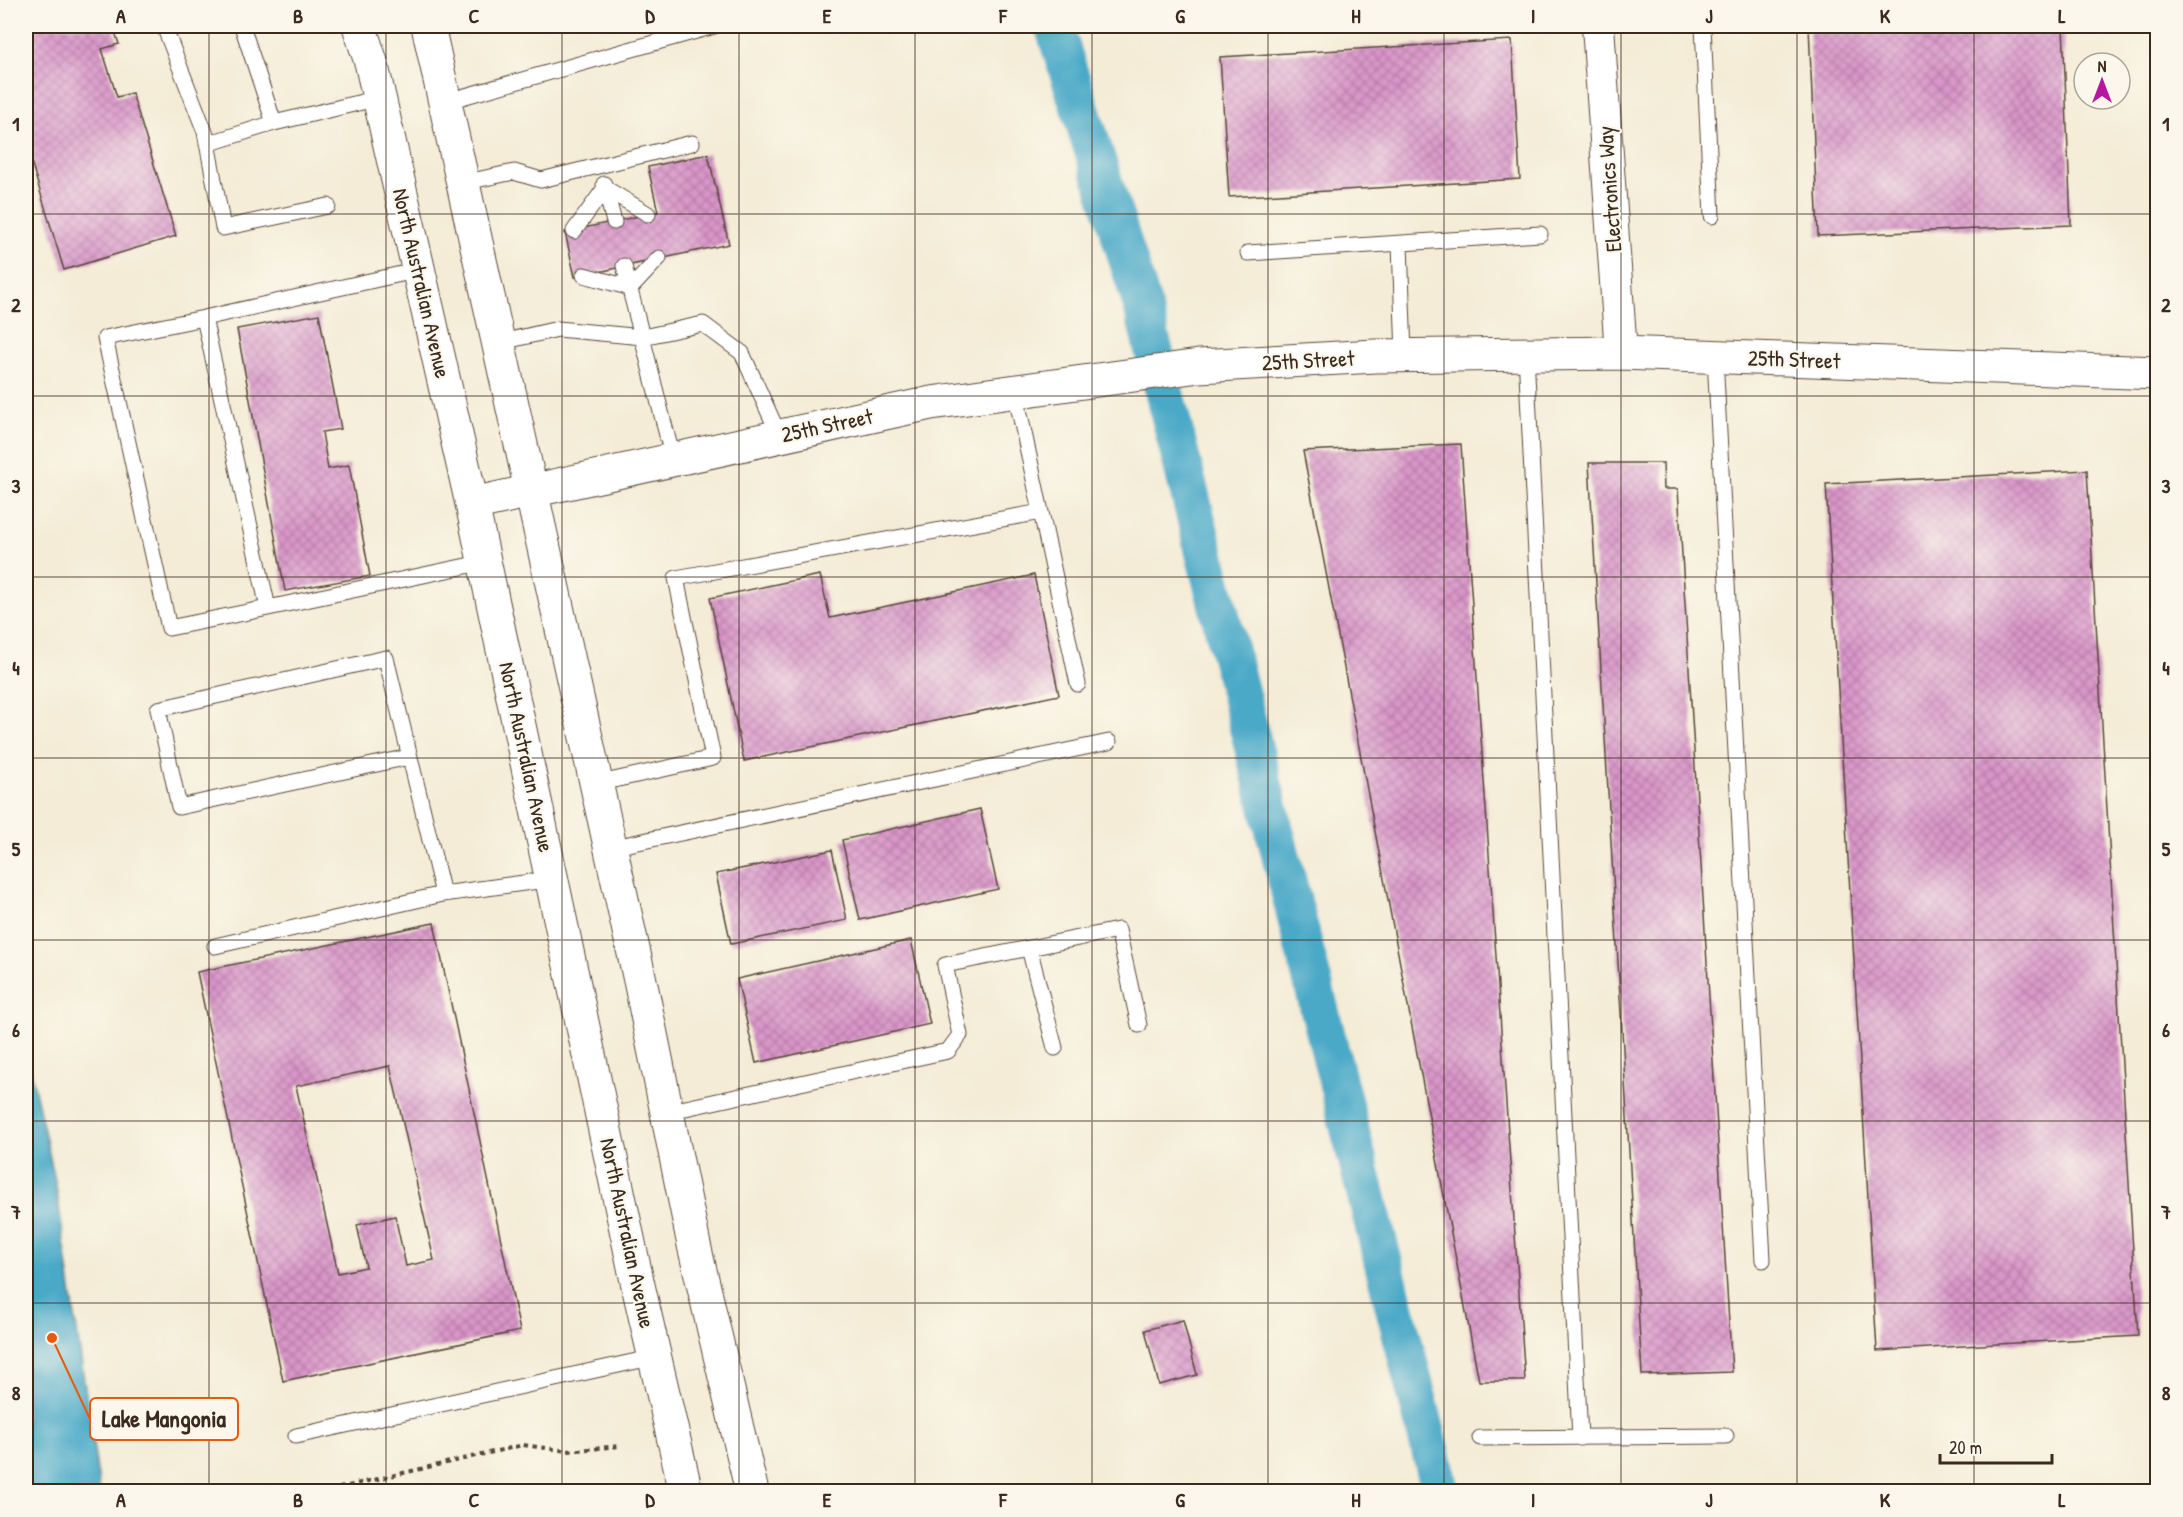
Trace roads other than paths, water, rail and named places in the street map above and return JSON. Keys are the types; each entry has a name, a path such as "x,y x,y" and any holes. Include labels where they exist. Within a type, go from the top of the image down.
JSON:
{"main road":[{"name":"North Australian Avenue","path":"358,26 379,98 485,562 655,1357 686,1491"},
{"path":"428,26 610,848 694,1245 752,1491"},
{"name":"25th Street","path":"472,504 931,403 1199,366 1404,355 1621,352 2157,373"}],"street":[{"name":"Electronics Way","path":"1598,26 1621,352"}],"lane":[{"path":"164,26 205,132 223,228 328,206"},
{"path":"242,26 274,123"},
{"path":"444,102 714,26"},
{"path":"1703,26 1712,216"},
{"path":"207,144 274,123 379,98"},
{"path":"462,183 514,172 541,180 692,143"},
{"path":"600,166 614,222"},
{"path":"605,188 648,214"},
{"path":"574,231 605,188"},
{"path":"1248,254 1540,234"},
{"path":"1400,244 1404,355"},
{"path":"631,288 659,258"},
{"path":"624,266 673,459"},
{"path":"419,270 105,338 166,616 169,628 485,562"},
{"path":"584,275 631,288"},
{"path":"204,318 268,608"},
{"path":"497,343 558,329 643,337 703,324 742,353 778,435"},
{"path":"1526,354 1580,1438"},
{"path":"1715,357 1763,1260"},
{"path":"1015,391 1078,684"},
{"path":"596,784 714,758 676,579 1041,512"},
{"path":"410,757 179,807 158,709 386,658 410,757 443,894"},
{"path":"610,848 1109,742"},
{"path":"215,946 443,894 553,879"},
{"path":"667,1112 948,1051 960,1035 945,965 1118,930 1139,1025"},
{"path":"1029,948 1055,1048"},
{"path":"296,1436 655,1357"},
{"path":"1480,1438 1726,1436"}],"water":[{"path":"26,1049 56,1185 100,1491 26,1491"}],"waterway":[{"path":"1054,26 1142,304 1441,1492"}],"place":[{"name":"Lake Mangonia","path":"52,1338"}]}
